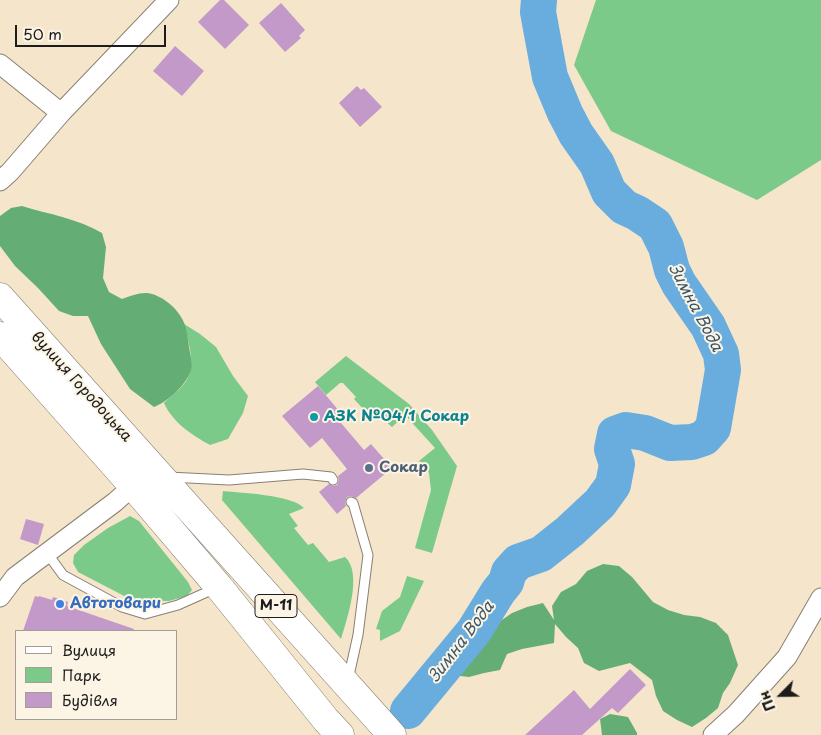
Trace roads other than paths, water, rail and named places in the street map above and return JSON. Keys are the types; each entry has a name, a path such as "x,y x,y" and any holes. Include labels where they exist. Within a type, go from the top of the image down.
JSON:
{"highway":[{"name":"вулиця Городоцька","path":"0,297 161,476"},
{"name":"М-11","path":"0,336 133,486 219,587 340,735"},
{"name":"М-11","path":"161,476 392,735"}],"street":[{"path":"0,181 61,113 169,0"},
{"path":"0,64 61,113"},
{"path":"0,596 15,577 115,502 133,486"},
{"path":"713,735 736,714 787,657 821,598"}],"lane":[{"path":"161,476 229,480 303,474 331,478 333,480"},
{"path":"346,685 358,635 368,555 353,503 351,502"},
{"path":"46,552 63,575 122,607 145,614 178,605 219,587"}],"waterway":[{"name":"Зимна Вода","path":"408,711 474,631 506,582 509,572 518,562 541,554 570,531 600,503 613,485 617,464 612,449 615,434 626,430 645,433 670,443 692,442 704,438 713,428 723,370 721,354 708,326 679,284 672,270 666,247 655,225 624,207 609,192 597,164 576,134 565,113 550,77 538,12 539,0"}],"place":[{"name":"АЗК №04/1 Сокар","path":"314,417"},
{"name":"Сокар","path":"369,468"},
{"name":"Автотовари","path":"60,604"}]}
